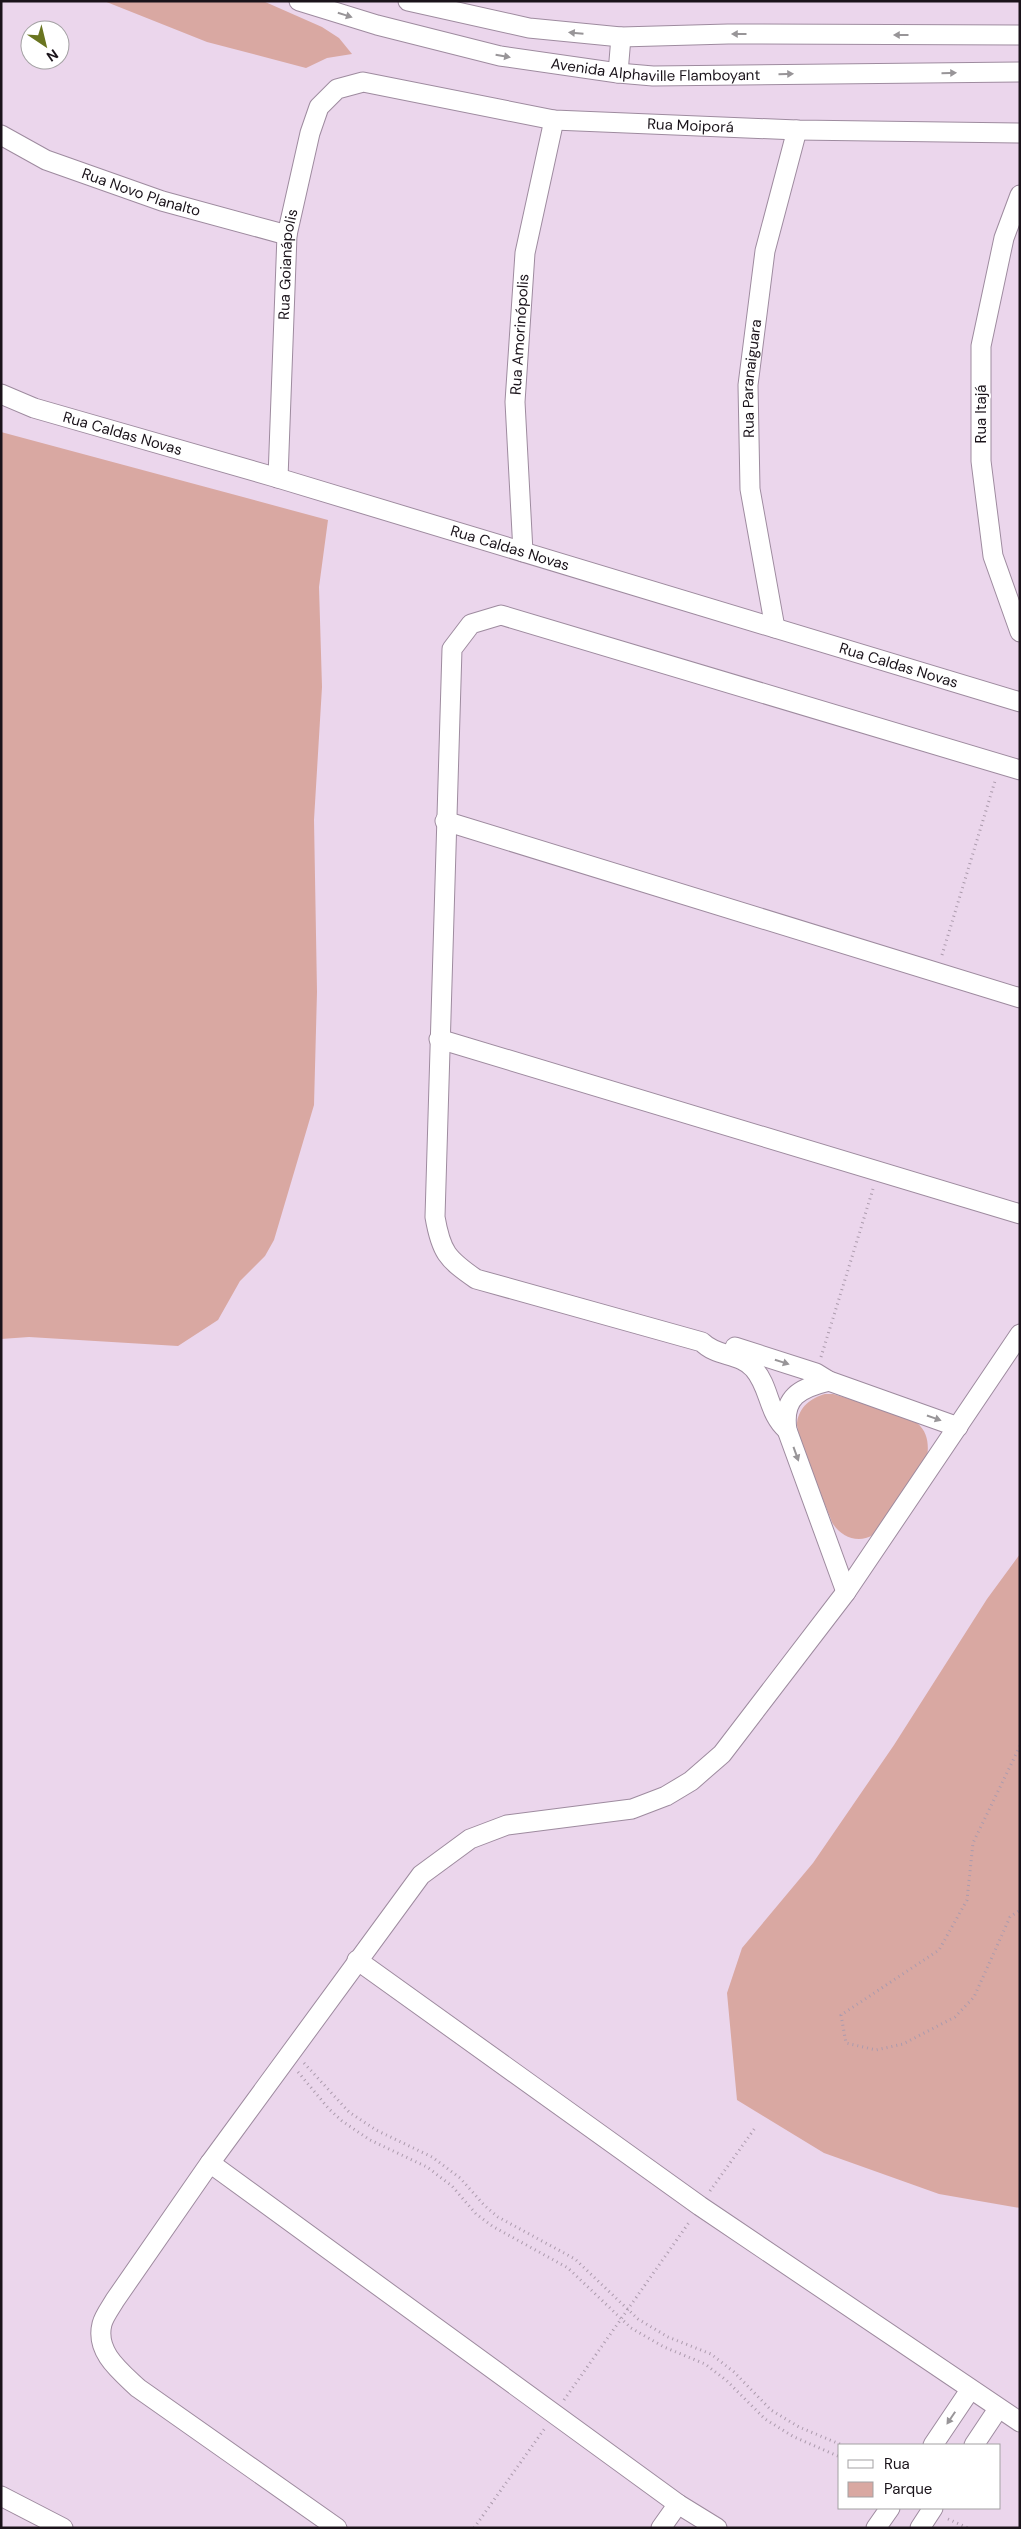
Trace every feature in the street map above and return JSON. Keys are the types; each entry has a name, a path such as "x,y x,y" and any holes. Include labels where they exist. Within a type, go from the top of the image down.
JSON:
{"street":[{"name":"Avenida Alphaville Flamboyant","path":"299,1 377,25 500,56 618,73 663,76 1020,72"},
{"name":"Avenida Alphaville Flamboyant","path":"408,1 529,28 621,37 728,34 1020,35"},
{"path":"618,73 621,37"},
{"name":"Rua Moiporá","path":"364,82 554,120 797,130 1020,133"},
{"name":"Rua Goianápolis","path":"278,478 287,235 310,133 319,107 336,89 364,82"},
{"name":"Rua Amorinópolis","path":"523,552 515,402 525,263 554,120"},
{"name":"Rua Paranaiguara","path":"775,628 750,489 748,385 765,251 797,130"},
{"name":"Rua Novo Planalto","path":"1,135 46,160 162,201 287,235"},
{"name":"Rua Itajá","path":"1020,195 1004,238 981,346 981,461 992,556 1020,632"},
{"name":"Rua Caldas Novas","path":"1,394 34,408 278,478 1020,702"},
{"path":"787,1430 777,1422 761,1379 754,1368 747,1362 708,1348 702,1342 476,1279 453,1263 439,1241 435,1217 445,821 452,648 471,624 501,615 1020,770"},
{"path":"445,821 1020,998"},
{"path":"440,1039 1020,1214"},
{"path":"337,2528 138,2388 112,2363 101,2343 102,2323 115,2300 210,2164 421,1875 470,1839 507,1825 632,1809 666,1796 691,1782 722,1754 846,1592 1020,1334"},
{"path":"702,1342 712,1339 958,1426"},
{"path":"823,1377 789,1400 785,1416 787,1430 846,1592"},
{"path":"358,1960 700,2206 998,2409 1020,2422"},
{"path":"210,2164 678,2504 717,2528"},
{"path":"933,2444 970,2390"},
{"path":"975,2444 998,2409"},
{"path":"1,2496 63,2528"},
{"path":"661,2528 678,2504"},
{"path":"876,2528 889,2509"},
{"path":"920,2528 931,2509"}],"path":[{"path":"937,972 1000,764"},
{"path":"823,1377 879,1171"},
{"path":"1020,1746 973,1843 967,1900 939,1950 841,2015 846,2043 876,2050 904,2044 955,2017 974,1997 1010,1918 1020,1910"},
{"path":"290,2053 349,2112 376,2130 412,2146 446,2167 498,2217 560,2249 588,2270 627,2310 653,2329 704,2351 723,2362 757,2398 787,2421 840,2444"},
{"path":"290,2053 317,2096 342,2120 370,2140 407,2156 440,2176 476,2214 492,2226 568,2268 621,2319 647,2339 694,2358 716,2371 749,2406 782,2430 838,2456"},
{"path":"474,2528 755,2128"}],"green space":[{"path":"104,1 263,1 322,27 339,38 352,54 327,58 306,68 207,42"},
{"path":"1,432 328,520 319,587 322,687 314,820 317,992 314,1105 274,1240 265,1256 240,1281 218,1320 178,1346 29,1337 1,1339"},
{"path":"825,1394 833,1394 912,1420 921,1427 927,1439 927,1458 886,1522 879,1530 867,1538 856,1539 846,1536 833,1524 801,1442 797,1423 800,1412 806,1404"},
{"path":"1020,1554 1020,2208 939,2194 824,2153 737,2100 727,1993 742,1948 813,1863 894,1745 987,1599"}]}
